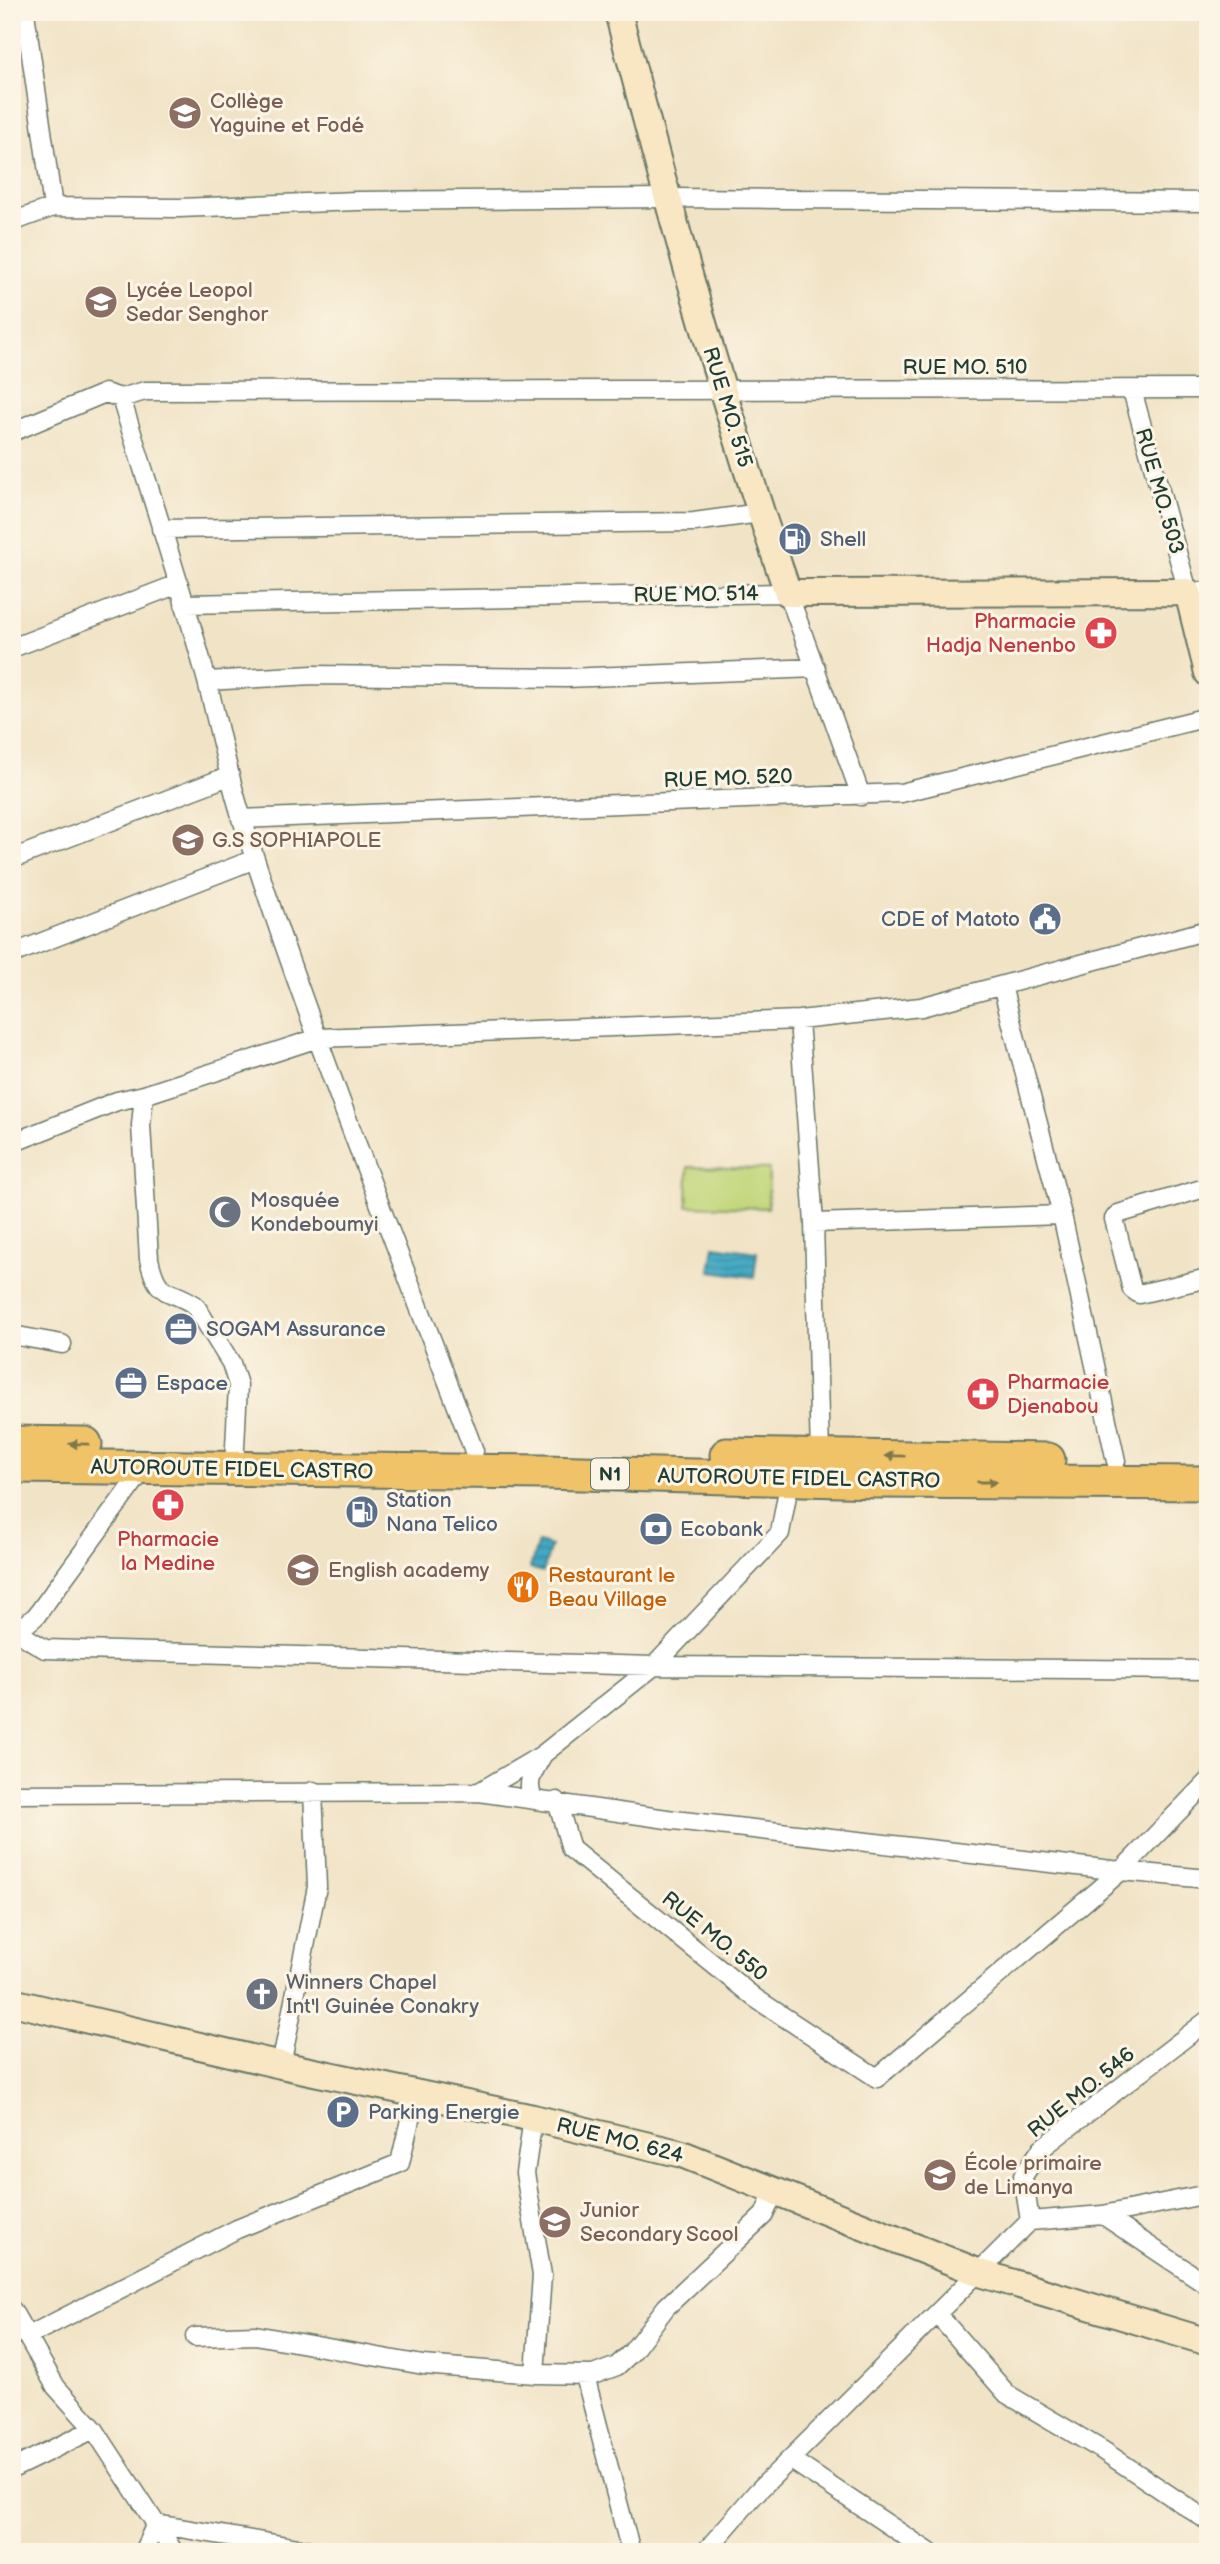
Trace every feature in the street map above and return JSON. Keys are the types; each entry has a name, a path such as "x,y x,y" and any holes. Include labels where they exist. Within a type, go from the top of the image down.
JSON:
{"highway":[{"name":"AUTOROUTE FIDEL CASTRO","path":"12,1443 544,1472 880,1482 1208,1483"},
{"name":"AUTOROUTE FIDEL CASTRO","path":"12,1466 145,1467 234,1457 474,1451 1208,1461"}],"street":[{"name":"RUE MO. 515","path":"618,12 667,198 761,513 861,796"},
{"path":"12,18 26,13 53,207"},
{"path":"12,222 53,207 178,208 357,201 667,198 1208,202"},
{"name":"RUE MO. 510","path":"12,432 106,393 121,398 145,391 1208,389"},
{"name":"RUE MO. 503","path":"1132,390 1198,591 1208,673"},
{"path":"121,398 184,604 229,776 255,859 318,1038 474,1451"},
{"path":"161,529 694,522 761,513"},
{"path":"12,648 178,584"},
{"name":"RUE MO. 514","path":"184,604 788,593 1198,591"},
{"path":"206,681 313,675 566,678 816,668"},
{"name":"RUE MO. 520","path":"242,819 901,793 1208,718"},
{"path":"12,859 229,776"},
{"path":"12,954 255,859"},
{"path":"12,1143 117,1101 144,1095 318,1038 799,1020 921,1007 1208,930"},
{"path":"1002,986 1062,1215 1116,1461"},
{"path":"799,1020 814,1223 820,1456"},
{"path":"144,1095 141,1125 145,1213 153,1278 171,1296 186,1299 195,1305 231,1363 238,1384 234,1457"},
{"path":"1208,1187 1118,1214 1114,1219 1132,1289 1139,1294 1208,1278"},
{"path":"814,1223 1062,1215"},
{"path":"12,1335 62,1345"},
{"path":"145,1467 36,1616 15,1634 45,1649 654,1665 1208,1670"},
{"path":"479,1792 542,1755 654,1665 780,1533 790,1479"},
{"path":"533,1798 529,1789 530,1779 542,1755"},
{"path":"1121,1871 1208,1781"},
{"path":"281,2065 317,1887 313,1791"},
{"path":"12,1794 479,1792 674,1819 1208,1879"},
{"name":"RUE MO. 550","path":"557,1801 571,1849 755,1998 877,2078 1121,1871"},
{"name":"RUE MO. 624","path":"12,2001 281,2065 533,2118 682,2154 979,2273 1208,2343"},
{"name":"RUE MO. 546","path":"1030,2221 1023,2176 1042,2148 1208,2020"},
{"path":"28,2336 237,2229 400,2163 416,2094"},
{"path":"533,2118 525,2173 542,2275 535,2374"},
{"path":"195,2337 255,2335 423,2365 584,2376 617,2366 632,2352 666,2307 764,2215 775,2190"},
{"path":"705,2552 790,2459 1030,2221 1103,2216 1208,2194"},
{"path":"1103,2216 1208,2285"},
{"path":"12,2310 56,2387 94,2429 174,2552"},
{"path":"937,2314 1007,2394 1102,2450 1208,2521"},
{"path":"584,2376 631,2552"},
{"path":"12,2469 94,2429"},
{"path":"790,2459 929,2552"},
{"path":"143,2552 156,2524"},
{"path":"156,2524 322,2552"}],"green space":[{"path":"688,1167 769,1169 768,1208 687,1206"}],"water":[{"path":"714,1246 757,1252 754,1277 710,1271"},
{"path":"538,1542 551,1546 543,1572 530,1568"}],"place":[{"name":"Collège Yaguine et Fodé","path":"185,113"},
{"name":"Lycée Leopol Sedar Senghor","path":"101,302"},
{"name":"Shell","path":"795,539"},
{"name":"Pharmacie Hadja Nenenbo","path":"1101,633"},
{"name":"G.S SOPHIAPOLE","path":"188,840"},
{"name":"CDE of Matoto","path":"1045,919"},
{"name":"Mosquée Kondeboumyi","path":"225,1212"},
{"name":"SOGAM Assurance","path":"181,1329"},
{"name":"Espace","path":"131,1383"},
{"name":"Pharmacie Djenabou","path":"983,1394"},
{"name":"Pharmacie la Medine","path":"168,1505"},
{"name":"Station Nana Telico","path":"362,1512"},
{"name":"Ecobank","path":"656,1529"},
{"name":"English academy","path":"303,1570"},
{"name":"Restaurant le Beau Village","path":"523,1587"},
{"name":"Winners Chapel Int'l Guinée Conakry","path":"262,1994"},
{"name":"Parking Energie","path":"343,2112"},
{"name":"École primaire de Limanya","path":"940,2175"},
{"name":"Junior Secondary Scool","path":"555,2222"}]}
